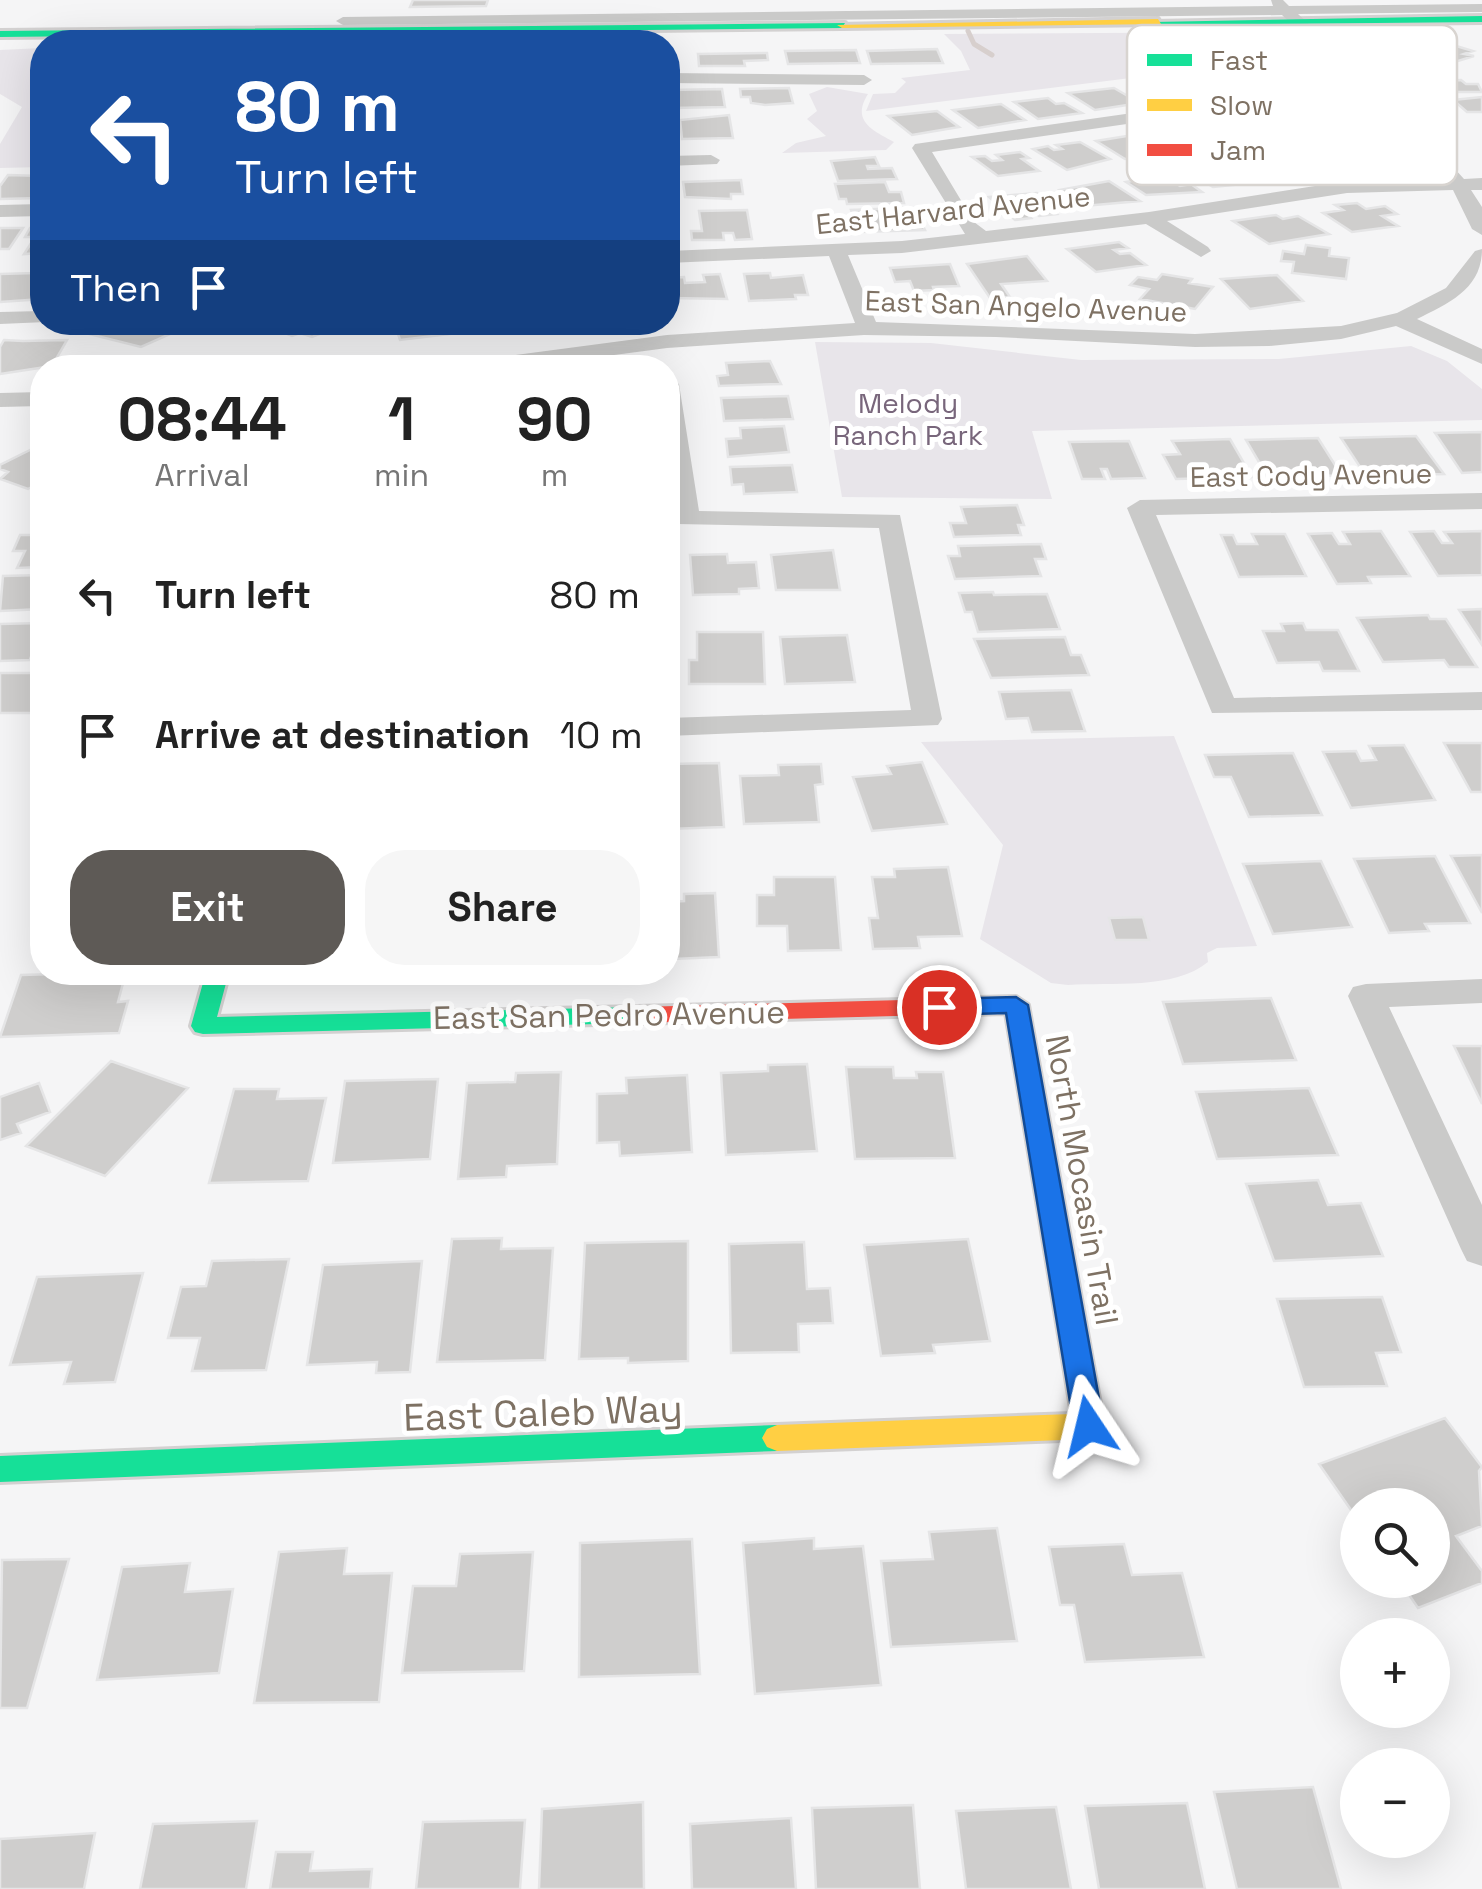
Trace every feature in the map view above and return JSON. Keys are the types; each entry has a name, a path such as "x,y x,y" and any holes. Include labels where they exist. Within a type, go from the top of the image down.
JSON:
{"main road":[{"path":"680,32 1285,10 1482,19"},
{"path":"170,30 341,26 435,30"},
{"path":"0,34 30,33"},
{"name":"East San Pedro Avenue","path":"214,985 203,1026 1016,1005"},
{"name":"North Mocasin Trail","path":"1016,1005 1089,1426"},
{"name":"East Caleb Way","path":"0,1469 1089,1426"}],"street":[{"path":"351,0 341,26 1482,8"},
{"path":"680,78 809,76 864,80"},
{"path":"983,238 967,226 921,148 1127,119"},
{"path":"680,161 711,160"},
{"path":"1472,184 1482,229"},
{"name":"East Harvard Avenue","path":"680,257 837,252 1149,218 1347,187 1430,185"},
{"path":"0,211 30,210"},
{"path":"1149,218 1201,251"},
{"path":"837,252 868,329"},
{"name":"East San Angelo Avenue","path":"555,355 646,341 868,329 989,330 1208,343 1318,335 1398,318 1458,286 1474,271 1482,255"},
{"path":"0,318 30,317"},
{"path":"1398,318 1482,356"},
{"path":"646,341 653,355"},
{"path":"0,400 30,399"},
{"path":"680,465 688,519 892,520 927,720 680,727"},
{"name":"East Cody Avenue","path":"1482,501 1140,508 1224,707 1482,702"},
{"path":"1482,991 1366,996 1482,1249"}],"green space":[{"path":"1127,33 1127,78 866,111 873,94 895,93 906,82 901,78 970,70 961,51 944,34"},
{"path":"30,49 30,167 0,168 0,144 22,107 0,94 0,50"},
{"path":"827,87 868,94 862,111 866,124 894,142 886,150 782,153 796,143 826,136 807,119 817,111 809,94"},
{"name":"Melody Ranch Park","path":"815,342 931,343 1081,360 1279,359 1411,346 1447,361 1482,389 1482,420 1032,431 1052,499 842,497"},
{"path":"1174,736 1257,946 1217,948 1207,953 1208,962 1194,971 1160,981 1068,985 1051,983 980,939 1003,845 921,742"}],"building":[{"path":"413,0 488,0 486,6 410,7"},
{"path":"1457,46 1473,51 1464,54 1474,56 1458,61"},
{"path":"937,49 943,63 871,64 867,51"},
{"path":"856,50 860,63 788,64 785,51"},
{"path":"767,53 768,60 744,61 745,66 699,66 698,54"},
{"path":"1457,80 1478,84 1482,92 1457,92"},
{"path":"789,88 793,103 765,105 741,97 740,89"},
{"path":"1114,88 1127,96 1127,105 1095,110 1068,93"},
{"path":"722,89 725,107 680,108 680,90"},
{"path":"1482,97 1482,112 1467,112 1457,100"},
{"path":"1048,98 1082,113 1038,119 1014,102"},
{"path":"1001,104 1025,120 978,128 953,110"},
{"path":"937,111 959,127 912,135 888,116"},
{"path":"729,115 733,138 682,139 680,120"},
{"path":"1127,136 1127,159 1125,159 1096,141"},
{"path":"1080,142 1110,159 1067,170 1033,149 1062,149 1056,145"},
{"path":"1020,152 1029,158 1022,159 1039,171 998,176 972,157 1002,160 996,155"},
{"path":"875,157 879,166 867,166 868,169 892,168 897,179 838,181 831,161"},
{"path":"8,175 30,176 30,198 0,199 0,186"},
{"path":"741,180 743,194 731,194 731,199 685,197 683,182"},
{"path":"1109,181 1140,201 1084,206 1060,190"},
{"path":"885,182 889,192 901,192 904,203 847,204 846,199 839,199 835,184"},
{"path":"1131,185 1192,185 1202,192 1146,195"},
{"path":"1037,193 1057,214 1039,216 1031,209 1023,210 1031,218 1015,220 989,197"},
{"path":"1357,203 1366,209 1385,206 1397,214 1382,216 1398,226 1352,232 1323,213 1343,210 1335,205"},
{"path":"904,208 911,222 921,222 925,230 859,232 851,210"},
{"path":"747,210 752,239 735,240 733,233 723,233 724,240 692,240 691,231 702,231 699,211"},
{"path":"1276,215 1283,219 1298,216 1329,234 1269,244 1233,221"},
{"path":"0,228 23,228 9,249 0,249"},
{"path":"1119,242 1128,248 1114,250 1130,253 1146,265 1096,272 1067,249"},
{"path":"1306,245 1330,248 1329,256 1349,258 1346,279 1292,273 1294,262 1281,261 1283,251 1304,254"},
{"path":"1027,256 1047,281 1001,284 1010,297 990,298 967,264"},
{"path":"950,264 959,286 933,287 934,290 914,291 910,281 895,282 890,268"},
{"path":"30,273 30,300 0,302 0,274"},
{"path":"770,273 771,278 803,275 808,295 749,301 744,274"},
{"path":"720,274 727,299 680,298 680,277 684,277 685,283 705,282 703,275"},
{"path":"1162,274 1213,287 1195,309 1140,299 1149,289 1130,285 1138,277 1157,280"},
{"path":"1277,275 1303,301 1250,309 1221,279"},
{"path":"93,335 168,335 141,347"},
{"path":"398,335 442,335 400,340"},
{"path":"4,340 67,340 58,355 30,355 30,369 0,374 0,347"},
{"path":"770,361 781,384 719,386 717,376 728,375 726,363"},
{"path":"788,396 793,419 724,421 721,398"},
{"path":"784,426 789,452 728,457 726,439 741,438 740,428"},
{"path":"1482,432 1482,472 1462,473 1435,433"},
{"path":"1416,436 1444,474 1366,476 1341,438"},
{"path":"1318,438 1342,476 1266,474 1246,440"},
{"path":"1230,439 1252,477 1176,479 1163,455 1180,454 1172,441"},
{"path":"1129,441 1145,478 1111,479 1107,469 1101,469 1105,479 1082,479 1069,442"},
{"path":"30,450 30,488 0,479 8,472 0,469 0,465"},
{"path":"792,465 797,492 744,494 743,484 732,485 730,467"},
{"path":"1017,505 1024,525 1018,525 1021,535 954,537 950,523 966,523 961,507"},
{"path":"1381,531 1410,576 1368,577 1371,583 1337,584 1308,534 1332,533 1339,544 1350,544 1343,532"},
{"path":"1434,531 1442,543 1452,543 1444,532 1482,531 1482,575 1438,576 1410,532"},
{"path":"1252,534 1285,534 1306,576 1239,577 1221,535 1233,535 1237,544 1257,544"},
{"path":"20,535 30,535 30,567 17,568 25,551 13,551"},
{"path":"1041,544 1046,559 1035,559 1041,576 955,579 948,556 960,556 958,546"},
{"path":"833,550 840,590 776,590 771,555"},
{"path":"727,554 728,563 756,562 759,588 739,589 739,594 693,595 690,555"},
{"path":"30,575 30,610 0,611 3,576"},
{"path":"959,593 1047,594 1060,629 978,632 972,612 965,612"},
{"path":"1482,609 1482,645 1459,610"},
{"path":"1428,615 1430,619 1446,619 1477,667 1449,667 1444,660 1383,662 1357,618"},
{"path":"30,623 30,660 0,661 0,624"},
{"path":"1303,623 1306,630 1338,630 1359,671 1323,671 1319,662 1277,663 1263,631 1284,631 1281,624"},
{"path":"697,632 763,632 765,684 689,684 689,660 697,660"},
{"path":"847,635 855,682 785,684 780,637"},
{"path":"1065,637 1071,655 1081,655 1089,675 991,678 974,639"},
{"path":"0,673 30,673 30,713 0,713"},
{"path":"1071,690 1085,731 1032,732 1028,718 1006,719 999,692"},
{"path":"1444,743 1482,743 1482,792 1471,792"},
{"path":"1404,745 1435,800 1351,808 1323,752 1356,751 1361,761 1376,760 1369,746"},
{"path":"1293,753 1322,815 1249,817 1231,777 1214,777 1205,755"},
{"path":"922,762 947,824 872,831 853,777 891,774 887,766"},
{"path":"719,763 724,827 680,829 680,764"},
{"path":"821,764 823,784 815,785 819,822 744,824 740,776 779,775 778,765"},
{"path":"1482,855 1482,913 1451,856"},
{"path":"1435,856 1470,923 1425,924 1429,931 1389,933 1354,859"},
{"path":"1321,861 1352,927 1273,934 1243,864"},
{"path":"948,867 962,936 918,937 920,948 873,949 869,918 878,918 872,877 895,877 894,869"},
{"path":"774,877 835,877 841,950 788,951 787,926 757,926 757,895 774,895"},
{"path":"715,893 719,957 680,959 680,901 684,901 684,894"},
{"path":"1143,917 1149,940 1115,940 1109,918"},
{"path":"21,975 30,975 30,985 123,985 118,1002 128,1001 119,1033 0,1037"},
{"path":"1271,998 1296,1060 1183,1064 1163,1002"},
{"path":"1454,1046 1482,1046 1482,1104"},
{"path":"111,1061 188,1088 105,1176 26,1146"},
{"path":"807,1064 817,1151 726,1155 721,1073 768,1071 768,1065"},
{"path":"846,1067 893,1067 894,1078 917,1078 916,1072 943,1072 955,1158 855,1159"},
{"path":"561,1072 557,1164 507,1166 506,1177 458,1179 467,1083 515,1082 516,1073"},
{"path":"687,1075 692,1152 620,1156 619,1142 597,1143 597,1094 627,1093 626,1078"},
{"path":"438,1079 430,1159 333,1163 345,1081"},
{"path":"39,1083 50,1112 17,1124 21,1133 0,1140 0,1097"},
{"path":"1309,1088 1338,1155 1217,1159 1196,1092"},
{"path":"234,1089 279,1089 277,1099 326,1098 308,1181 209,1183"},
{"path":"1318,1180 1328,1205 1361,1203 1383,1256 1274,1261 1246,1184"},
{"path":"502,1238 501,1249 553,1248 545,1360 437,1362 452,1239"},
{"path":"968,1239 990,1341 933,1345 935,1353 881,1356 864,1245"},
{"path":"688,1241 688,1361 628,1363 628,1358 579,1359 585,1243"},
{"path":"804,1242 807,1289 830,1288 833,1323 798,1324 799,1352 731,1353 729,1244"},
{"path":"289,1259 266,1370 192,1371 200,1338 168,1338 181,1287 206,1286 212,1261"},
{"path":"422,1261 410,1372 376,1373 377,1362 307,1365 323,1265"},
{"path":"143,1273 115,1382 64,1384 71,1362 10,1365 37,1277"},
{"path":"1382,1297 1401,1352 1376,1353 1387,1386 1304,1387 1277,1299"},
{"path":"1445,1418 1482,1467 1482,1526 1456,1536 1482,1571 1482,1583 1450,1596 1450,1488 1340,1488 1340,1494 1319,1464"},
{"path":"997,1528 1017,1641 891,1647 881,1561 933,1559 929,1532"},
{"path":"814,1538 814,1549 863,1546 881,1685 755,1694 743,1543"},
{"path":"692,1539 700,1674 579,1677 580,1543"},
{"path":"1124,1544 1132,1575 1182,1573 1204,1657 1085,1662 1074,1605 1060,1605 1049,1547"},
{"path":"347,1548 344,1574 392,1573 379,1702 254,1703 279,1552"},
{"path":"533,1552 524,1671 402,1673 413,1586 456,1586 460,1554"},
{"path":"69,1559 27,1708 0,1708 2,1560"},
{"path":"190,1563 185,1592 233,1589 219,1673 97,1680 122,1567"},
{"path":"1411,1598 1444,1598 1418,1608"},
{"path":"1313,1787 1341,1889 1237,1889 1214,1792"},
{"path":"643,1802 644,1889 539,1889 542,1809"},
{"path":"1187,1803 1205,1889 1099,1889 1085,1806"},
{"path":"913,1805 920,1889 816,1889 812,1808"},
{"path":"1056,1807 1071,1889 966,1889 956,1811"},
{"path":"791,1818 796,1889 692,1889 690,1824"},
{"path":"525,1820 520,1889 416,1889 423,1822"},
{"path":"257,1821 246,1889 140,1889 153,1824"},
{"path":"95,1833 84,1889 0,1889 0,1839"},
{"path":"276,1852 313,1852 310,1871 372,1869 370,1889 270,1889"}],"waterway":[{"path":"968,31 974,44 992,55"}],"traffic: fast":[{"path":"1158,22 1482,19"},
{"path":"374,30 842,25"},
{"path":"0,34 30,34"},
{"path":"214,985 203,1026 637,1015"},
{"path":"0,1469 777,1438"}],"traffic: slow":[{"path":"842,25 1158,22"},
{"path":"777,1438 1089,1426 1025,1055"}],"traffic: jam":[{"path":"637,1015 1016,1005 1025,1055"}],"route":[{"path":"939,1007 1016,1005 1089,1426"}]}
